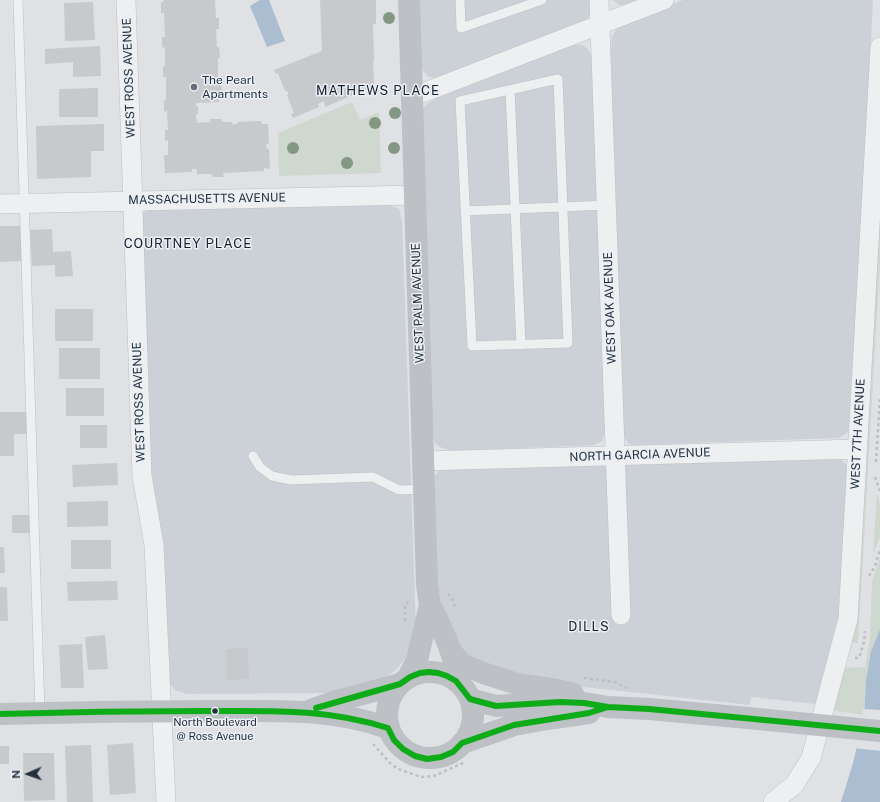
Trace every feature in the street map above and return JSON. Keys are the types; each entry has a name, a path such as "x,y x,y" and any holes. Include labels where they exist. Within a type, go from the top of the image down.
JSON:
{"street":[{"name":"WEST ROSS AVENUE","path":"126,0 142,476 154,545 166,802"},
{"name":"WEST PALM AVENUE","path":"404,681 417,660 430,606 423,461 409,0"},
{"name":"WEST OAK AVENUE","path":"599,0 621,615"},
{"path":"412,97 664,0"},
{"name":"WEST 7TH AVENUE","path":"773,802 794,785 811,758 848,619 880,47"},
{"name":"MASSACHUSETTS AVENUE","path":"0,204 415,195"},
{"name":"NORTH GARCIA AVENUE","path":"423,461 857,449"},
{"name":"WEST PALM AVENUE","path":"430,606 442,626 466,693"},
{"path":"451,652 462,664 483,674 517,684 557,690 579,696 608,707"},
{"path":"308,711 337,700 404,681 417,674 430,672 443,674 455,680 466,693 472,710 472,722 467,751"},
{"path":"404,681 389,700 387,709 388,728 394,740 403,749 415,756 427,759 441,757 453,752 467,751 514,726 547,719 589,714 608,707"},
{"path":"466,693 496,706 584,702 608,707 650,709 880,731"},
{"path":"0,714 161,711 308,711 362,719 388,728"}],"lane":[{"path":"18,0 40,713"},
{"path":"460,0 461,28 542,0"},
{"path":"558,79 563,207 568,344 472,346 460,101 558,79"},
{"path":"510,90 521,345"},
{"path":"465,211 607,205"},
{"path":"253,456 260,467 272,476 291,480 373,477 399,490 424,489"}],"path":[{"path":"875,477 880,492"},
{"path":"868,578 875,566 880,549"},
{"path":"452,596 455,611"},
{"path":"405,605 406,625"},
{"path":"579,677 615,682"},
{"path":"371,743 390,763 398,769 421,777 434,776 467,751"}],"shaded area":[{"path":"417,0 591,0 590,14 586,21 436,78 429,77 423,71 420,61"},
{"path":"612,0 644,0 628,6 620,5"},
{"path":"683,0 873,0 851,424 847,433 838,438 635,445 629,444 623,433 611,54 612,36 618,27 629,21"},
{"path":"572,45 582,45 587,48 593,58 606,429 602,441 594,445 453,451 440,447 435,443 431,429 422,109 437,98"},
{"path":"352,102 360,120 379,112 381,173 279,176 278,133"},
{"path":"880,177 880,263 858,643 849,643"},
{"path":"389,205 399,209 402,221 416,629 410,652 396,670 379,682 337,693 187,694 175,690 167,680 149,497 137,223 143,213 153,208"},
{"path":"841,459 846,465 848,474 838,623 815,704 751,697 750,705 519,680 469,661 451,635 442,609 437,579 433,483 435,475 440,470"},
{"path":"877,492 880,505 880,537 873,555"},
{"path":"880,557 880,629 871,651 866,680 864,715 832,710 843,668 865,667 870,638 872,582"}],"water":[{"path":"260,0 269,0 285,41 267,47 250,6"},
{"path":"880,629 880,802 841,802 853,763 864,717 866,680 871,651"}],"pier":[{"path":"863,709 880,710 880,751 854,748"}],"building":[{"name":"The Pearl Apartments","path":"163,0 215,0 216,18 219,18 219,29 216,29 217,47 219,47 220,58 218,58 218,81 221,81 222,92 219,92 219,102 196,103 196,106 198,106 198,114 196,114 197,123 210,122 210,119 221,119 223,122 231,122 232,124 237,124 238,122 261,121 262,124 268,124 269,144 266,144 267,149 269,149 270,169 264,168 264,171 223,173 224,177 213,177 212,174 197,174 197,169 192,169 192,172 165,173 164,155 168,155 168,140 165,141 165,130 168,130 167,111 164,112 164,100 166,100 166,77 163,77 163,66 165,66 165,48 162,47 162,37 165,37 164,13 161,13 161,2 164,2"},
{"name":"The Pearl Apartments","path":"320,0 376,0 376,24 373,24 374,86 325,107 324,101 318,104 319,107 293,118 291,114 294,113 287,95 289,94 285,91 278,73 276,74 274,70 322,51"},
{"path":"93,2 95,40 65,41 64,3"},
{"path":"100,46 101,76 73,77 73,62 45,64 45,49"},
{"path":"98,88 98,117 59,117 59,89"},
{"path":"104,124 104,151 91,151 91,177 37,179 36,126"},
{"path":"0,226 22,226 23,261 0,262"},
{"path":"52,229 53,252 71,251 73,276 55,277 55,265 32,266 30,230"},
{"path":"55,309 93,309 93,341 55,341"},
{"path":"59,348 100,348 100,379 59,379"},
{"path":"66,388 104,388 104,416 66,416"},
{"path":"0,412 27,412 27,434 14,434 14,456 0,456"},
{"path":"80,425 107,425 107,448 80,448"},
{"path":"117,463 118,485 73,487 72,465"},
{"path":"108,501 108,526 67,527 67,502"},
{"path":"12,515 31,515 30,533 12,533"},
{"path":"71,540 111,540 111,569 71,569"},
{"path":"0,547 4,547 5,573 0,573"},
{"path":"117,581 118,600 68,601 67,582"},
{"path":"0,587 7,587 8,621 0,621"},
{"path":"105,635 108,669 88,670 85,637"},
{"path":"82,644 84,688 61,688 59,645"},
{"path":"248,648 249,679 227,680 226,649"},
{"path":"133,743 136,793 110,795 107,745"},
{"path":"91,745 93,802 67,802 65,746"},
{"path":"0,746 9,746 9,764 0,764"},
{"path":"23,753 54,753 55,800 24,801"}],"transit line":[{"path":"316,708 400,684 410,677 420,673 429,672 438,673 456,681 470,699 496,706 560,702 584,703 608,707 649,709 880,731"},
{"path":"0,714 128,711 274,711 319,714 342,717 388,728 394,740 403,749 415,756 427,759 441,757 453,752 462,743 514,725 589,713 608,707"}],"place":[{"name":"The Pearl Apartments","path":"194,87"},
{"name":"North Boulevard @ Ross Avenue","path":"215,711"}],"district":[{"name":"MATHEWS PLACE","path":"378,91"},
{"name":"COURTNEY PLACE","path":"188,244"},
{"name":"DILLS","path":"589,627"}]}
